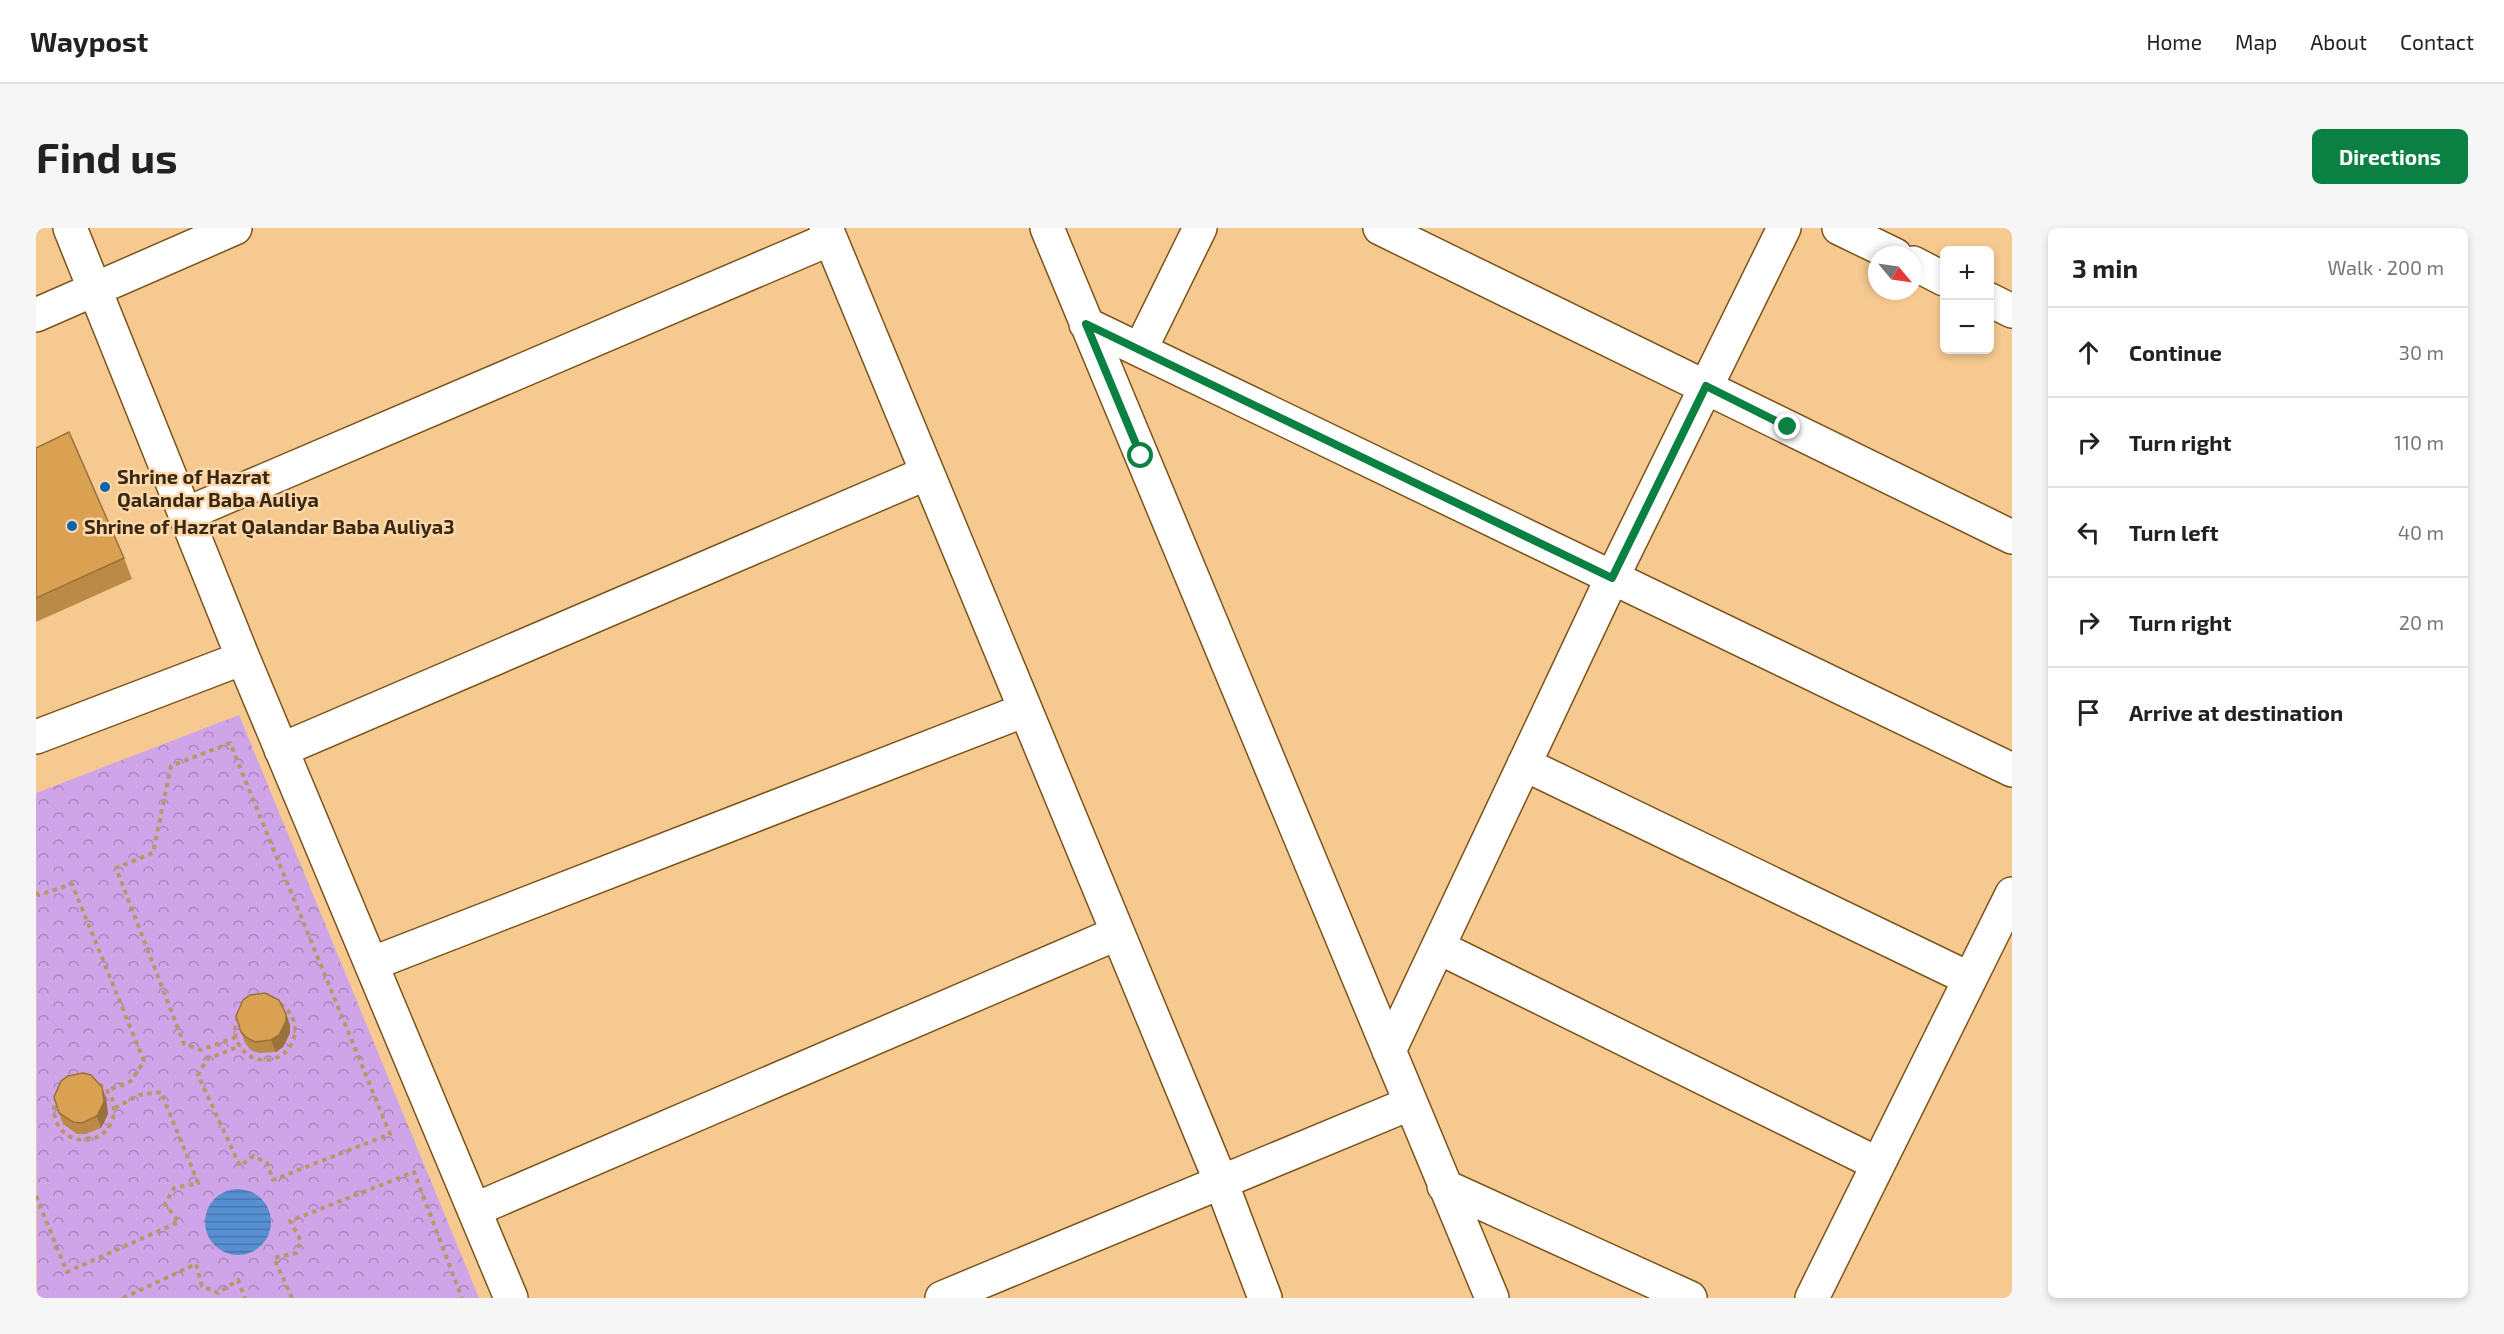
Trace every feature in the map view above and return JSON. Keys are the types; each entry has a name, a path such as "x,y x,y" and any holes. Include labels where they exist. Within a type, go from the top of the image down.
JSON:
{"street":[{"path":"70,228 243,658 511,1298"},
{"path":"36,315 97,291 235,228"},
{"path":"1047,228 1409,1104 1492,1298"},
{"path":"1140,350 1200,228"},
{"path":"1380,228 2012,537"},
{"path":"1389,1051 1612,578 1784,228"},
{"path":"1839,228 1876,246"},
{"path":"186,514 828,233 1221,1182 1265,1298"},
{"path":"1922,268 1940,277"},
{"path":"1994,302 2012,311"},
{"path":"1086,324 2012,770"},
{"path":"281,750 927,473"},
{"path":"36,737 243,658"},
{"path":"371,964 1025,710"},
{"path":"1524,764 1970,979"},
{"path":"1812,1298 2012,894"},
{"path":"474,1210 1118,933"},
{"path":"1438,947 1878,1164"},
{"path":"942,1298 1409,1104"},
{"path":"1444,1186 1690,1298"}],"path":[{"path":"236,1037 201,1050 184,1044 116,868 153,853 171,766 230,743 390,1134 273,1180 267,1163 253,1156 240,1166 198,1075 207,1059 240,1046"},
{"path":"36,893 39,895 72,884 144,1061 131,1081 106,1091"},
{"path":"261,1000 271,1000 280,1004 293,1018 294,1038 290,1047 274,1058 255,1058 240,1046 236,1037 238,1017 244,1009 261,1000"},
{"path":"80,1080 98,1084 106,1091 113,1109 108,1128 93,1139 73,1138 58,1126 54,1107 56,1098 70,1084 80,1080"},
{"path":"36,1196 67,1272 178,1222 165,1204 174,1188 198,1183 161,1092 139,1095 113,1109"},
{"path":"292,1298 274,1258 296,1253 301,1241 290,1221 414,1172 462,1298"},
{"path":"123,1298 196,1264 202,1286 218,1293 238,1280 245,1298"}],"green space":[{"path":"239,715 479,1298 37,1298 36,793"}],"water":[{"path":"238,1189 251,1192 261,1199 268,1209 271,1222 268,1235 261,1245 251,1252 238,1255 225,1252 215,1245 208,1235 205,1222 208,1209 215,1199 225,1192"}],"building":[{"name":"Shrine of Hazrat Qalandar Baba Auliya3","path":"69,432 124,558 36,598 36,448"},
{"path":"265,993 279,1000 286,1014 286,1021 279,1035 271,1040 255,1042 241,1032 236,1016 243,1000 250,995"},
{"path":"83,1073 91,1075 102,1087 104,1102 97,1116 82,1123 73,1122 59,1113 54,1097 61,1081 68,1076"}],"place":[{"name":"Shrine of Hazrat Qalandar Baba Auliya","path":"105,487"},
{"name":"Shrine of Hazrat Qalandar Baba Auliya3","path":"72,526"}],"route":[{"path":"1141,456 1086,324 1612,578 1706,386 1788,427"}]}
